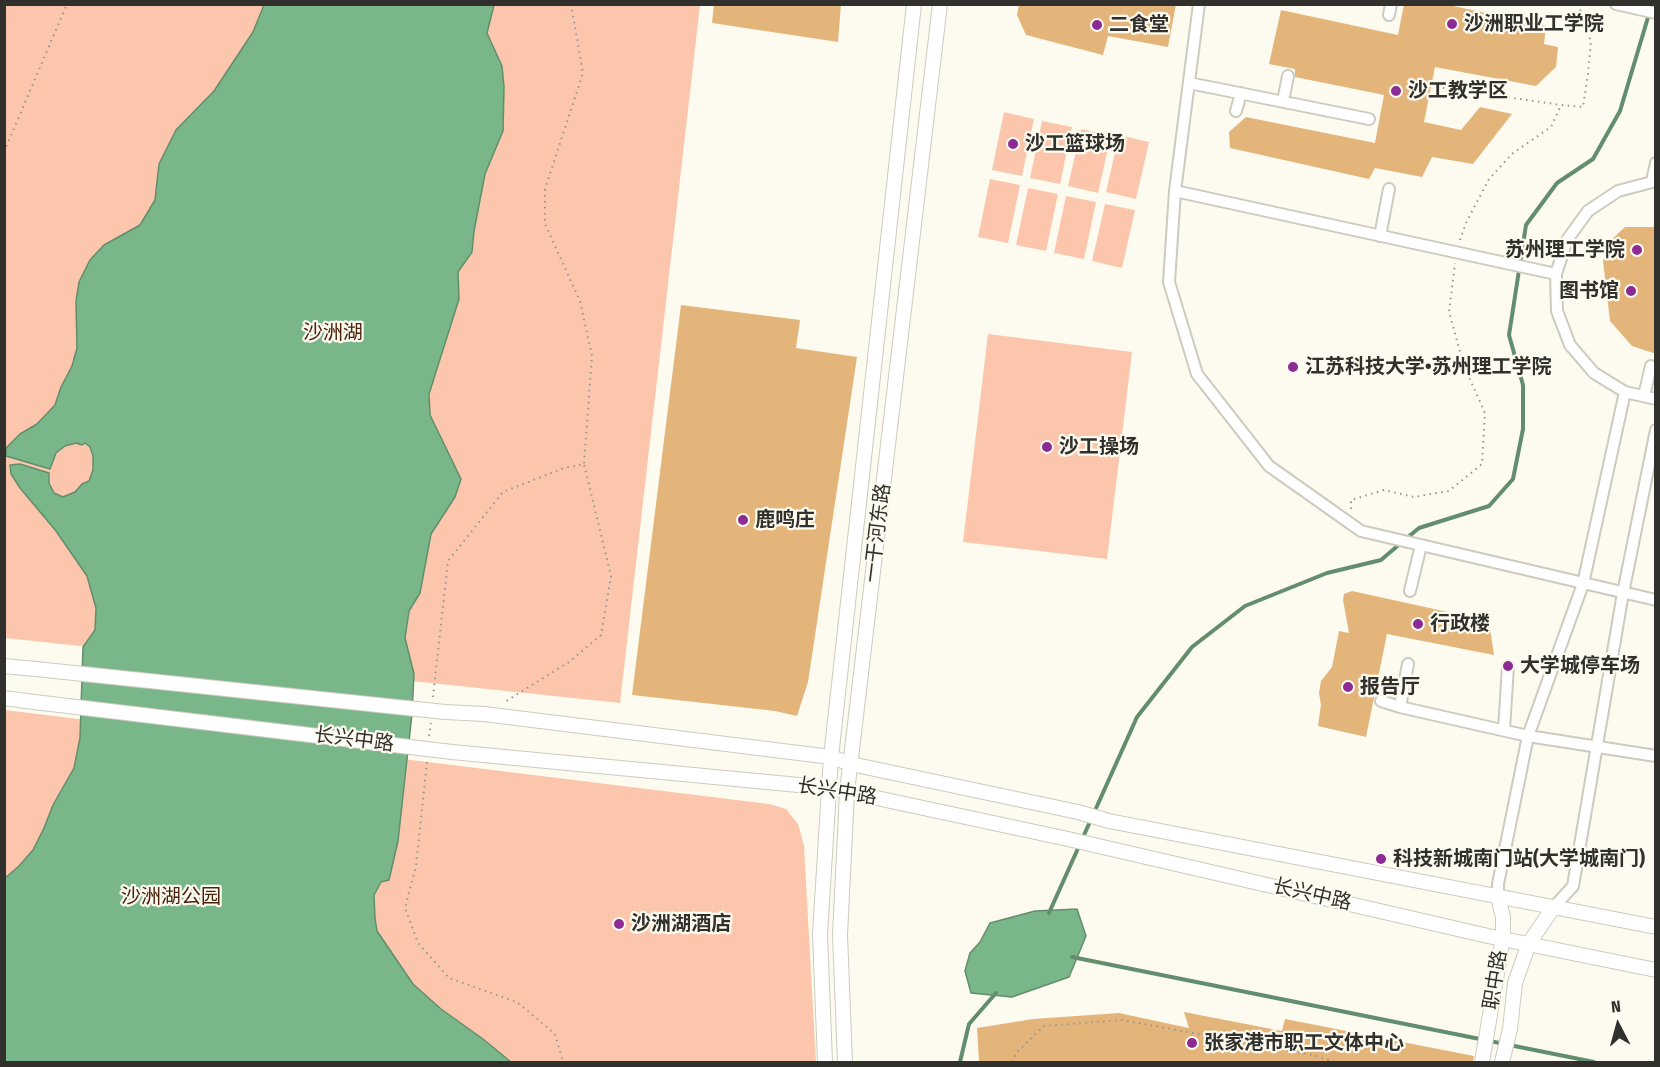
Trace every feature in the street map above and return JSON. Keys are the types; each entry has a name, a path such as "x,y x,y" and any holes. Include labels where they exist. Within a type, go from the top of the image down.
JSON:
{"street":[{"name":"一干河东路","path":"825,1062 820,934 831,757 914,4"},
{"name":"一干河东路","path":"845,1062 840,935 847,792 940,4"},
{"path":"1199,4 1175,191 1169,282 1197,374 1269,466 1361,531 1656,600"},
{"path":"1616,4 1656,13"},
{"path":"1283,101 1288,76"},
{"path":"1189,83 1369,119"},
{"path":"1236,111 1241,93"},
{"path":"1651,366 1650,397 1625,392 1594,373 1570,345 1557,311 1556,274 1567,240 1588,212 1617,191 1654,181 1656,163"},
{"path":"1380,236 1389,189"},
{"path":"1175,191 1556,274"},
{"path":"1498,897 1498,884 1528,736 1583,584 1625,392"},
{"path":"1553,908 1574,886 1623,593 1656,430"},
{"path":"1410,591 1417,544"},
{"path":"1400,707 1408,664"},
{"name":"长兴中路","path":"4,666 484,714 831,757 851,764 1078,812 1109,821 1656,927"},
{"path":"1504,730 1508,666"},
{"name":"长兴中路","path":"4,698 452,752 830,788 1656,970"},
{"path":"1381,701 1528,736 1656,756"},
{"name":"职中路","path":"1482,1062 1503,938 1503,918 1498,897"},
{"name":"职中路","path":"1502,1062 1510,1029 1515,983 1529,943 1553,908"}],"path":[{"path":"4,152 67,4"},
{"path":"571,4 583,73 544,189 545,224 580,301 592,356 584,464"},
{"path":"1431,86 1583,107 1591,41 1583,24 1579,4"},
{"path":"1352,525 1351,500 1384,490 1414,497 1449,491 1482,464 1485,413 1464,366 1449,312 1456,252 1466,223 1489,179 1513,153 1551,127 1561,105"},
{"path":"1012,1062 1017,1052 1044,1026 1122,1020 1313,1055 1335,1062"}],"green space":[{"name":"沙洲湖","path":"5,5 700,5 620,703 5,638"},
{"name":"沙工篮球场","path":"1004,112 1034,119 1022,176 992,170"},
{"path":"1042,121 1072,127 1060,184 1030,178"},
{"path":"1081,129 1111,135 1098,193 1068,186"},
{"path":"1119,135 1149,142 1136,199 1106,192"},
{"path":"990,179 1020,185 1008,243 978,237"},
{"path":"1028,188 1058,194 1046,251 1016,245"},
{"path":"1066,196 1096,202 1084,259 1054,253"},
{"path":"1105,204 1135,210 1122,268 1092,261"},
{"name":"沙工操场","path":"988,334 1132,352 1107,559 963,542"},
{"name":"沙洲湖公园","path":"5,710 769,804 786,809 798,824 804,846 816,1062 5,1062"}],"shaded area":[{"name":"沙洲湖","path":"264,5 494,5 487,33 502,66 503,131 485,174 472,252 458,272 459,299 429,394 430,415 461,479 455,497 431,534 420,593 409,611 405,638 414,674 412,714 398,841 389,880 381,882 374,895 377,931 413,984 441,1009 511,1062 5,1062 4,879 33,850 53,805 74,768 80,738 83,647 95,630 96,608 87,576 56,531 20,488 11,474 10,465 20,464 49,473 49,483 54,493 63,497 75,492 82,484 89,481 93,470 93,456 90,447 85,443 65,446 56,453 50,469 6,456 6,448 20,434 37,424 55,405 72,366 77,348 76,301 79,282 90,260 104,245 140,225 155,200 159,164 176,130 214,91 253,32"},
{"path":"1077,909 1086,936 1069,977 1012,997 971,993 965,971 970,953 980,942 990,923 1035,911"}],"building":[{"path":"714,4 841,4 838,42 712,23"},
{"name":"二食堂","path":"1019,4 1176,4 1168,47 1108,36 1103,55 1026,35 1017,15"},
{"name":"沙工教学区","path":"1404,4 1444,4 1546,26 1544,44 1558,47 1556,67 1536,86 1435,67 1424,122 1461,130 1480,107 1512,114 1473,164 1432,157 1422,177 1375,168 1369,179 1230,148 1229,132 1246,117 1375,143 1384,95 1295,77 1295,69 1269,64 1281,10 1398,35"},
{"name":"图书馆","path":"1625,227 1656,227 1656,354 1632,346 1610,321 1603,261 1611,240"},
{"name":"鹿鸣庄","path":"681,305 800,320 796,348 857,357 808,682 797,716 775,711 632,695"},
{"path":"1352,591 1489,621 1494,655 1387,634 1366,737 1318,726 1321,681 1332,667 1339,631 1349,633 1343,600 1344,594"},
{"name":"张家港市职工文体中心","path":"1184,1012 1282,1031 1285,1019 1474,1056 1473,1062 979,1062 977,1028 1033,1019 1119,1013 1189,1028"}],"waterway":[{"path":"1407,538 1419,528 1489,506 1513,479 1523,429 1523,385 1509,335 1526,225 1557,183 1593,159 1620,111 1652,4"},
{"path":"1049,913 1137,717 1192,647 1245,606 1327,573 1381,560 1401,543"},
{"path":"1072,957 1594,1062"},
{"path":"960,1062 969,1024 996,993"}],"place":[{"name":"沙洲职业工学院","path":"1452,24"},
{"name":"二食堂","path":"1097,25"},
{"name":"沙工教学区","path":"1396,91"},
{"name":"沙工篮球场","path":"1013,144"},
{"name":"苏州理工学院","path":"1637,250"},
{"name":"图书馆","path":"1631,291"},
{"name":"江苏科技大学•苏州理工学院","path":"1293,367"},
{"name":"沙工操场","path":"1047,447"},
{"name":"鹿鸣庄","path":"743,520"},
{"name":"行政楼","path":"1418,624"},
{"name":"大学城停车场","path":"1508,666"},
{"name":"报告厅","path":"1348,687"},
{"name":"科技新城南门站(大学城南门)","path":"1381,859"},
{"name":"沙洲湖酒店","path":"619,924"},
{"name":"张家港市职工文体中心","path":"1192,1043"}]}
